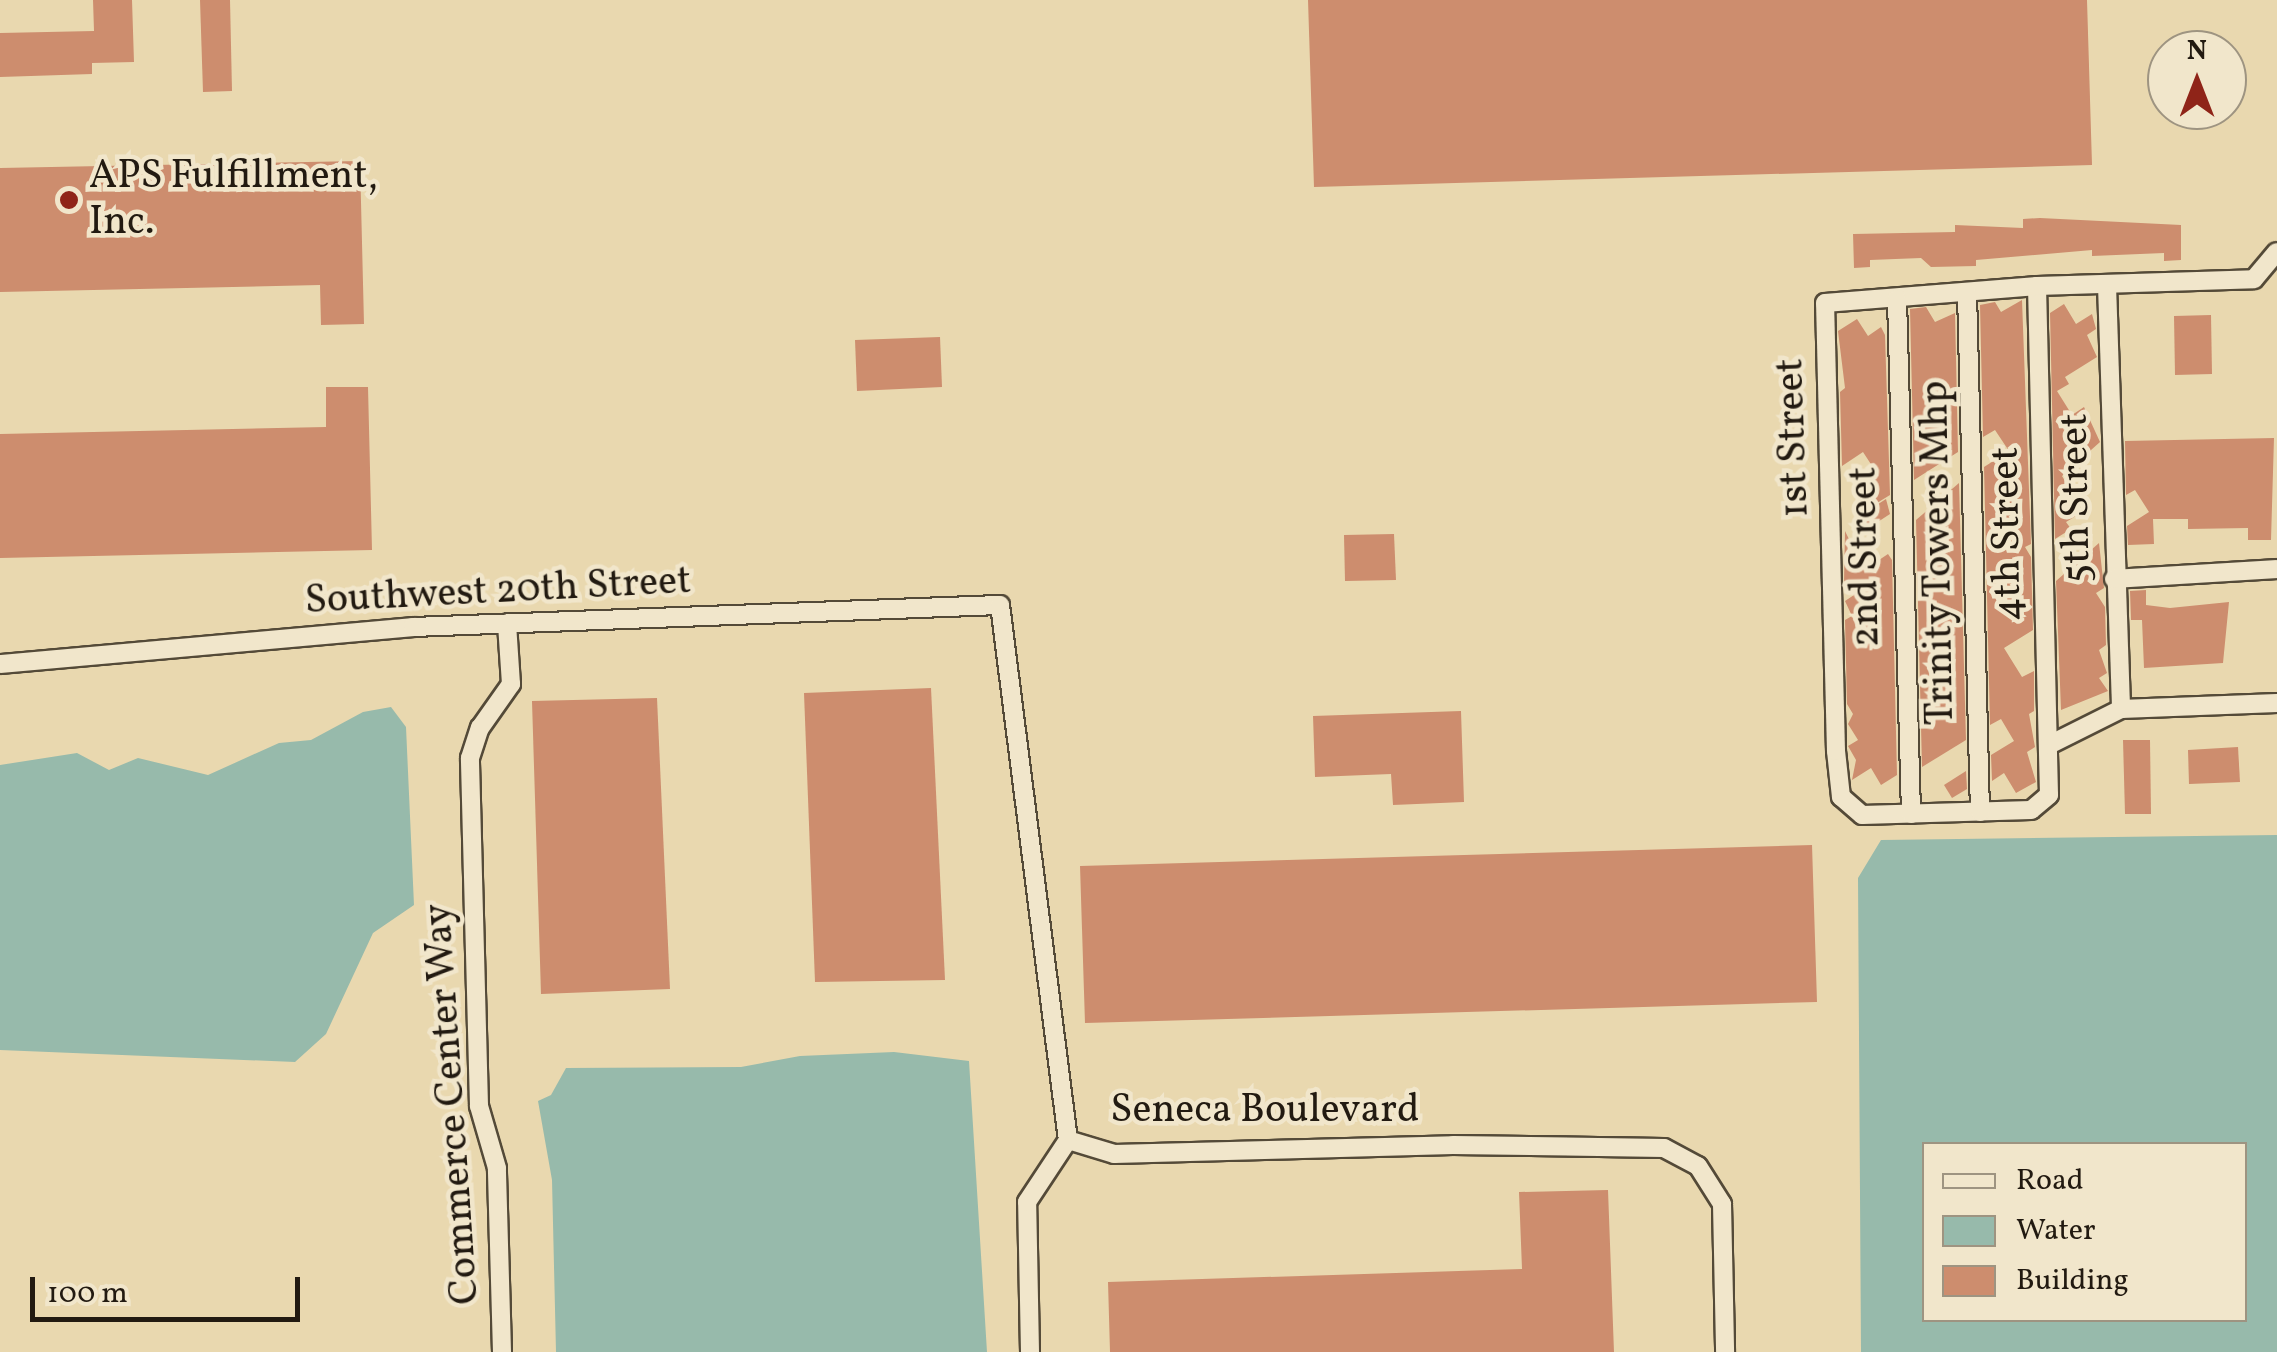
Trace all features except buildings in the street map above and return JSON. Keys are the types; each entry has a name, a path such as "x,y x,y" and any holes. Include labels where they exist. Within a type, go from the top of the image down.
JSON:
{"street":[{"name":"1st Street","path":"2050,780 2050,796 2038,808 1911,814 1852,810 1841,797 1836,751 1825,304 2037,286 2254,278 2277,252"},
{"name":"4th Street","path":"2037,286 2050,780"},
{"name":"5th Street","path":"2107,286 2121,709"},
{"name":"Trinity Towers Mhp","path":"1967,292 1980,812"},
{"name":"2nd Street","path":"1897,299 1911,814"},
{"path":"2114,579 2277,569"},
{"name":"Southwest 20th Street","path":"0,664 507,623 1000,605"},
{"name":"Seneca Boulevard","path":"1000,605 1068,1140 1114,1154 1453,1145 1664,1148 1698,1166 1722,1204 1725,1352"},
{"name":"Commerce Center Way","path":"502,1352 498,1168 479,1106 470,758 480,728 511,684 507,623"},
{"path":"2049,745 2121,709 2277,703"},
{"path":"1030,1352 1026,1202 1068,1140"}],"water":[{"path":"391,707 406,727 414,905 373,933 326,1034 295,1062 0,1050 0,765 77,753 109,770 138,758 208,775 279,743 311,740 363,712"},
{"path":"2277,835 2277,1352 1861,1352 1858,878 1881,840"},
{"path":"894,1052 969,1061 987,1352 556,1352 552,1180 538,1101 551,1095 566,1068 741,1067 800,1056"}],"place":[{"name":"APS Fulfillment, Inc.","path":"69,200"}]}
